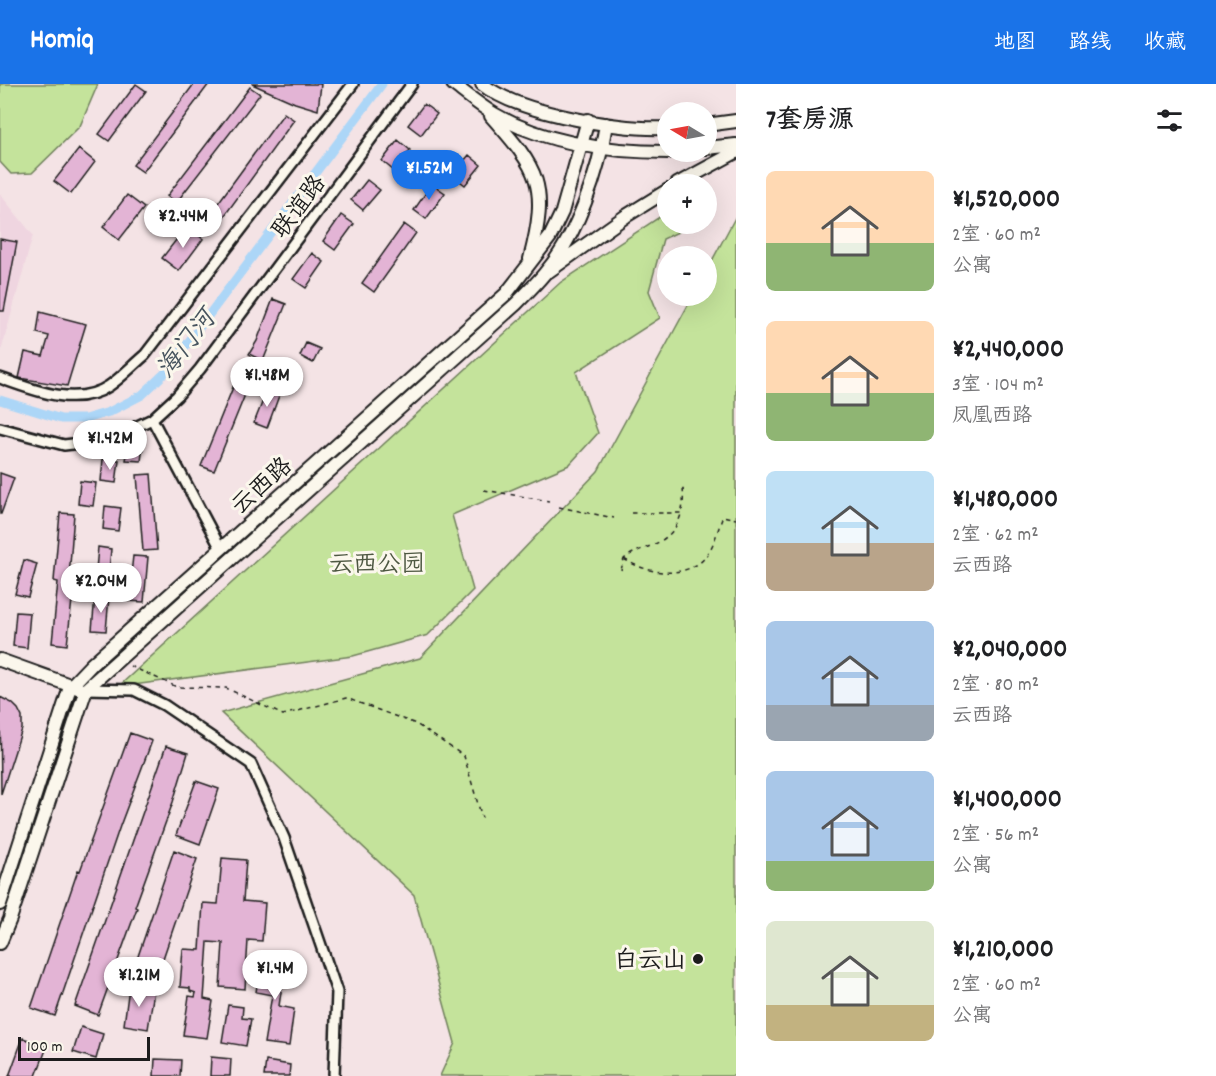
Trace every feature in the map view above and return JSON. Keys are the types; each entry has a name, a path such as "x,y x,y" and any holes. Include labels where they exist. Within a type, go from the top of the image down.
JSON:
{"main road":[{"path":"453,84 482,106 522,127 603,149 657,152"},
{"path":"482,84 502,98 528,107 606,124 657,128"},
{"path":"482,106 522,152 539,185 537,219 528,264"},
{"name":"云西路","path":"0,904 70,687 506,294 556,226 588,120"},
{"path":"717,124 736,121"},
{"name":"云西路","path":"0,943 86,689 516,304 546,273 573,230 603,149 606,124"},
{"path":"717,147 736,145"},
{"path":"695,174 736,152"},
{"name":"云西路","path":"546,273 657,197"},
{"path":"0,660 70,687 86,689"}],"street":[{"path":"0,378 38,392 75,397 107,388 145,355 353,84"},
{"name":"联谊路","path":"0,428 64,445 108,440 152,419 177,396 200,369 412,84"},
{"path":"152,419 221,549"},
{"path":"86,689 134,690 164,705 251,764 284,838 337,992 334,1076"}],"path":[{"path":"621,570 624,559 662,540 676,525 683,513 683,488"},
{"path":"484,490 549,501"},
{"path":"559,507 614,518"},
{"path":"632,513 683,513"},
{"path":"624,559 649,570 678,572 697,565 706,554 723,516 736,519"},
{"path":"118,660 177,687 226,688 283,715 346,698 416,724 464,756 482,818"}],"shaded area":[{"path":"0,194 33,235 0,355"}],"green space":[{"path":"0,84 98,84 80,126 32,173 11,174 0,162"},
{"path":"736,216 736,1076 440,1076 455,1043 414,895 221,713 420,658 598,471 688,306 717,306 717,251"},
{"name":"云西公园","path":"657,219 657,234 674,234 663,239 661,246 657,246 657,261 649,291 660,318 576,372 598,433 569,465 452,515 473,590 428,635 353,656 118,687 561,282"}],"building":[{"path":"136,84 146,91 109,141 99,134"},
{"path":"194,84 209,84 143,172 133,165"},
{"path":"252,84 321,84 318,110 295,103"},
{"path":"250,87 260,94 176,203 167,196"},
{"path":"424,104 437,114 421,135 408,125"},
{"path":"284,113 294,120 217,226 207,218"},
{"path":"398,140 410,150 394,171 382,161"},
{"path":"79,149 95,162 71,194 54,181"},
{"path":"469,155 481,165 465,185 452,175"},
{"path":"367,180 380,190 363,210 351,200"},
{"path":"432,184 445,193 426,219 414,210"},
{"path":"127,195 144,208 119,240 103,227"},
{"path":"341,215 354,224 335,250 323,241"},
{"path":"404,224 416,233 374,292 362,283"},
{"path":"187,226 203,239 179,271 162,258"},
{"path":"0,239 17,242 4,311 0,311"},
{"path":"312,253 324,262 306,288 293,279"},
{"path":"273,299 286,304 263,361 249,354 257,341"},
{"path":"40,312 86,324 67,386 19,378 25,352 43,356 49,336 37,333"},
{"path":"306,343 320,349 313,363 300,356"},
{"path":"285,365 299,371 292,385 279,378"},
{"path":"238,375 251,380 214,471 201,466"},
{"path":"268,388 280,393 267,428 254,423"},
{"path":"130,437 144,439 141,461 126,460"},
{"path":"103,459 119,460 116,483 101,481"},
{"path":"0,473 14,478 1,514 0,514"},
{"path":"151,474 157,550 143,551 137,475"},
{"path":"80,481 96,483 93,506 78,504"},
{"path":"105,506 121,508 118,531 103,529"},
{"path":"60,513 74,514 68,590 73,591 67,645 52,643 58,582 54,581"},
{"path":"98,547 111,549 108,583 95,582"},
{"path":"133,556 148,557 144,602 128,601"},
{"path":"24,560 37,564 28,597 15,594"},
{"path":"95,596 109,597 106,631 92,630"},
{"path":"16,612 30,613 27,648 13,646"},
{"path":"0,697 12,703 22,717 22,729 1,794"},
{"path":"130,733 152,741 120,826 55,1016 31,1008 78,870 80,871"},
{"path":"166,746 188,753 135,907 137,908 98,1015 75,1006"},
{"path":"196,781 219,789 200,844 176,835"},
{"path":"174,850 197,859 156,979 133,971"},
{"path":"222,858 246,860 243,901 265,903 262,941 248,940 245,989 220,987 223,943 208,942 204,999 213,1001 207,1038 183,1035 189,996 195,997 196,993 190,991 190,988 180,987 183,949 200,950 203,903 218,904"},
{"path":"262,955 286,958 279,1006 294,1009 289,1046 264,1043 272,995 256,992"},
{"path":"129,987 154,991 148,1029 124,1025"},
{"path":"228,1005 243,1007 242,1018 251,1019 246,1046 222,1042"},
{"path":"81,1027 103,1034 96,1059 73,1052"},
{"path":"23,1038 47,1047 36,1076 9,1076"},
{"path":"211,1057 231,1059 230,1076 210,1076"},
{"path":"155,1059 181,1060 180,1076 154,1076"},
{"path":"266,1061 290,1065 289,1076 264,1076"}],"waterway":[{"name":"海门河","path":"0,400 61,419 85,419 109,412 142,395 166,372 382,84"}],"place":[{"name":"白云山","path":"698,959"}]}
